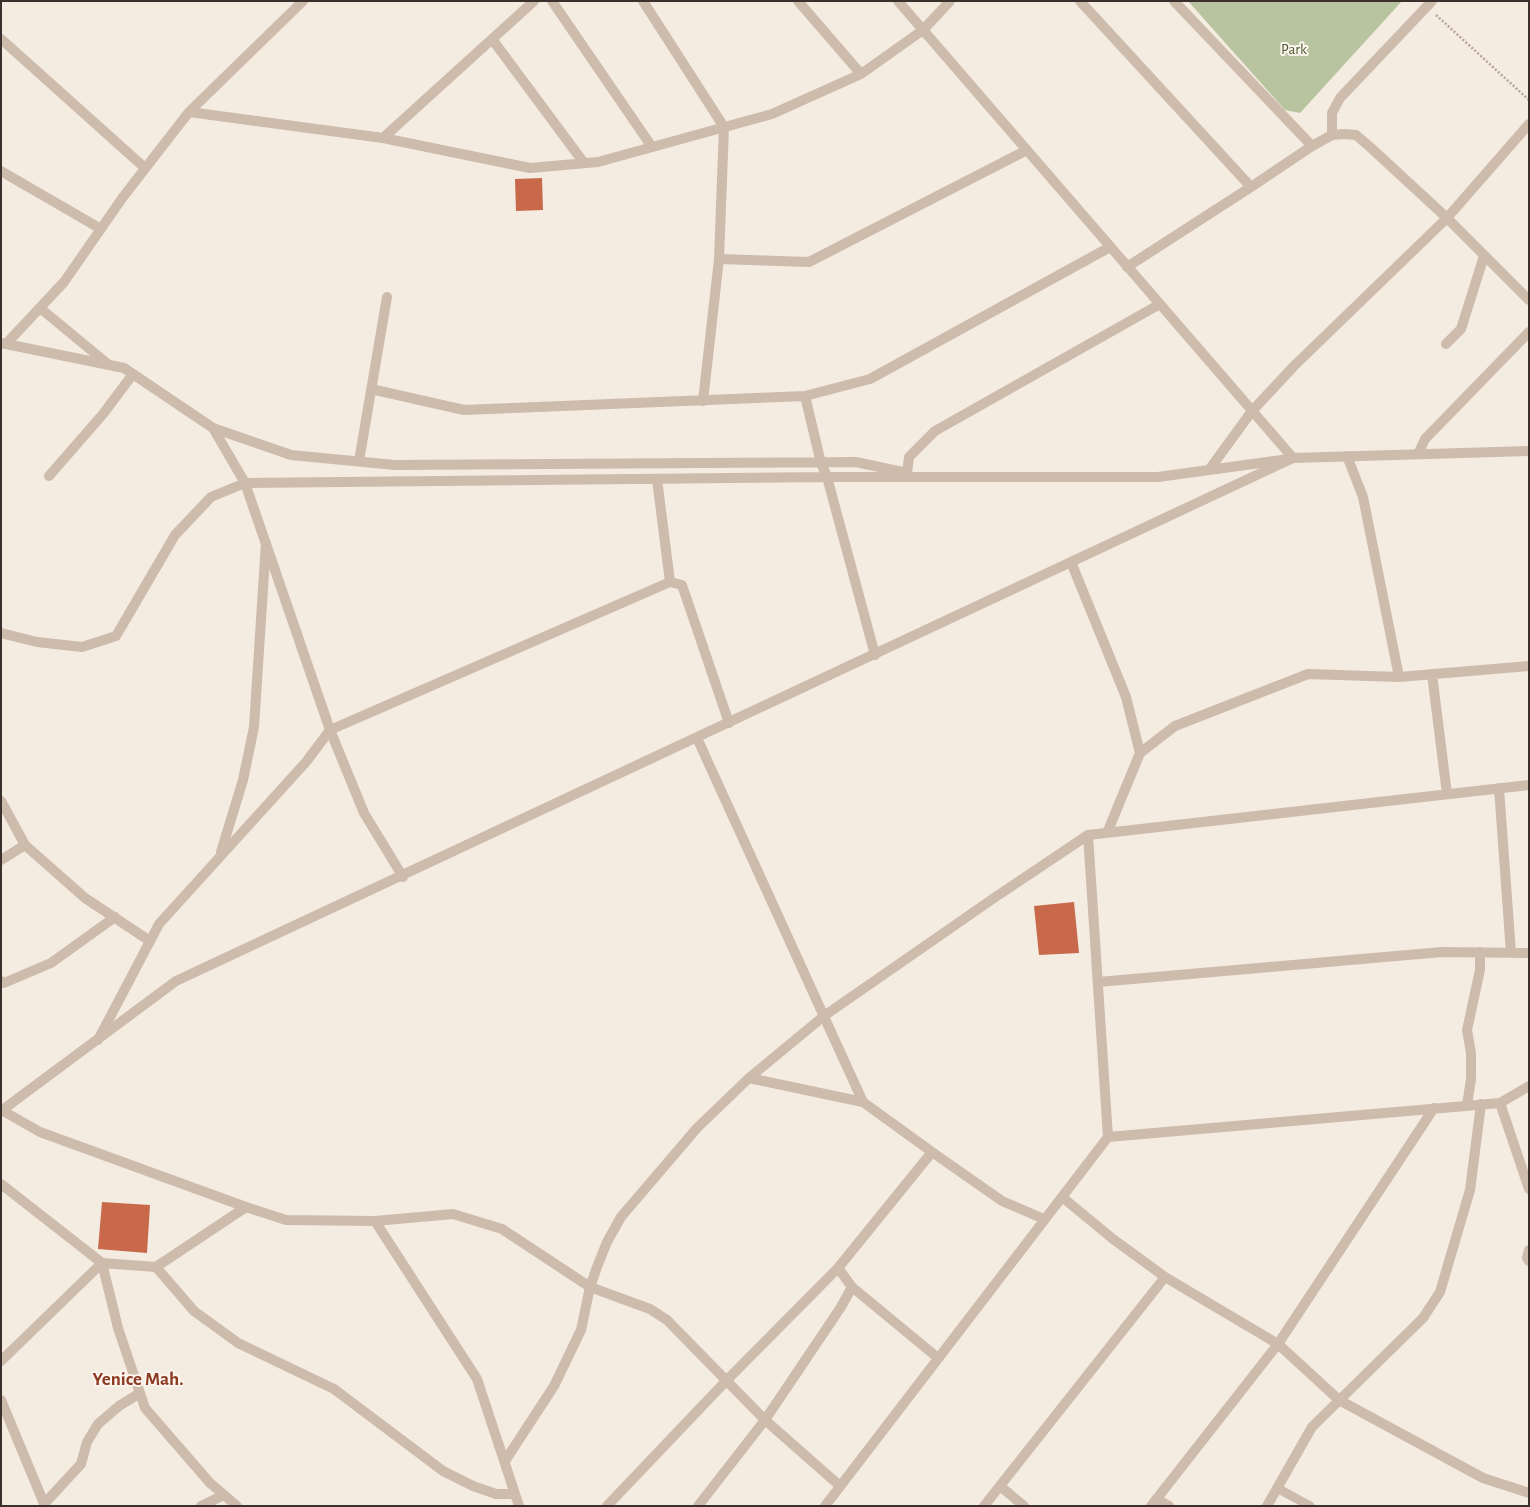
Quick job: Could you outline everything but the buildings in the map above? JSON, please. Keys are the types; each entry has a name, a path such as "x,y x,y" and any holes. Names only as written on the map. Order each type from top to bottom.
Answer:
{"street":[{"path":"4,344 64,282 123,197 189,112 303,1"},
{"path":"383,138 534,1"},
{"path":"552,1 652,147"},
{"path":"643,1 724,128 719,258 704,401"},
{"path":"798,1 861,74"},
{"path":"898,1 1293,458"},
{"path":"189,112 383,138 530,168 598,162 772,114 861,74 923,30 950,1"},
{"path":"1080,1 1251,187"},
{"path":"1174,1 1312,146"},
{"path":"1332,135 1332,113 1340,98 1429,4"},
{"path":"1,39 145,168"},
{"path":"492,39 584,164"},
{"path":"1209,470 1252,411 1294,366 1446,218 1529,124"},
{"path":"1127,267 1312,146 1332,135 1344,134 1356,135 1446,218 1529,300"},
{"path":"719,258 809,262 1027,150"},
{"path":"1,170 101,229"},
{"path":"371,389 464,410 805,396 870,379 1110,246"},
{"path":"1446,344 1461,329 1484,256"},
{"path":"359,461 386,297"},
{"path":"907,473 910,457 935,431 1160,304"},
{"path":"40,308 108,365"},
{"path":"1418,454 1425,439 1529,332"},
{"path":"4,344 124,368 213,428 291,455 395,465 856,462 930,477"},
{"path":"49,476 103,414 133,374"},
{"path":"805,396 821,463 827,477 875,655"},
{"path":"213,428 245,483 330,730 364,813 403,877"},
{"path":"1,632 37,642 82,647 116,636 175,535 211,497 245,483 827,477 1158,477 1293,458 1529,451"},
{"path":"1347,456 1364,497 1399,677"},
{"path":"840,1486 765,1420 667,1320 650,1309 590,1287 502,1229 453,1214 376,1221 286,1220 246,1207 40,1132 2,1111 176,982 403,877 1293,458"},
{"path":"656,479 670,582"},
{"path":"220,856 243,780 254,727 266,543"},
{"path":"1071,562 1126,697 1140,753"},
{"path":"98,1040 159,924 306,762 330,730 670,582 682,584 729,723"},
{"path":"1107,833 1140,753 1175,726 1308,674 1399,677 1529,666"},
{"path":"1432,674 1447,794"},
{"path":"697,738 863,1102"},
{"path":"504,1461 554,1386 581,1330 590,1287 597,1266 607,1242 621,1217 697,1128 749,1078 824,1016 1088,835 1529,785"},
{"path":"1499,788 1510,953"},
{"path":"1,801 25,845 85,898 150,941"},
{"path":"825,1506 1108,1136 1088,835"},
{"path":"1,860 25,845"},
{"path":"1,981 4,983 51,964 115,917"},
{"path":"1098,982 1442,952 1529,953"},
{"path":"1467,1106 1471,1079 1471,1053 1467,1030 1480,970 1480,952"},
{"path":"749,1078 863,1102 1002,1201 1044,1219"},
{"path":"1108,1136 1467,1106 1500,1102 1529,1086"},
{"path":"1500,1102 1529,1189"},
{"path":"1267,1506 1312,1427 1423,1318 1440,1292 1470,1190 1481,1104"},
{"path":"1169,1506 1154,1503 1278,1344 1434,1108"},
{"path":"607,1506 726,1381 838,1268 932,1152"},
{"path":"1,1184 102,1263 156,1267 246,1207"},
{"path":"1062,1197 1113,1239 1165,1277 1278,1344 1339,1400 1483,1478 1529,1493"},
{"path":"376,1221 477,1379 519,1506"},
{"path":"1529,1250 1527,1258 1529,1261"},
{"path":"1,1361 102,1263"},
{"path":"102,1263 118,1328 145,1408 210,1483 237,1506"},
{"path":"156,1267 194,1311 238,1344 334,1389 444,1471 473,1486 496,1494 515,1494"},
{"path":"838,1268 852,1287 938,1358"},
{"path":"984,1506 1165,1277"},
{"path":"698,1506 765,1420 841,1307 852,1287"},
{"path":"1,1400 45,1504 81,1464 86,1442 98,1424 119,1406 140,1393"},
{"path":"1000,1486 1024,1506"},
{"path":"201,1506 224,1495"}],"lane":[{"path":"1277,1488 1310,1506"}],"path":[{"path":"1429,4 1529,100"}],"green space":[{"name":"Park","path":"1188,1 1402,1 1300,113 1285,110"}],"district":[{"name":"Yenice Mah.","path":"138,1379"}]}
